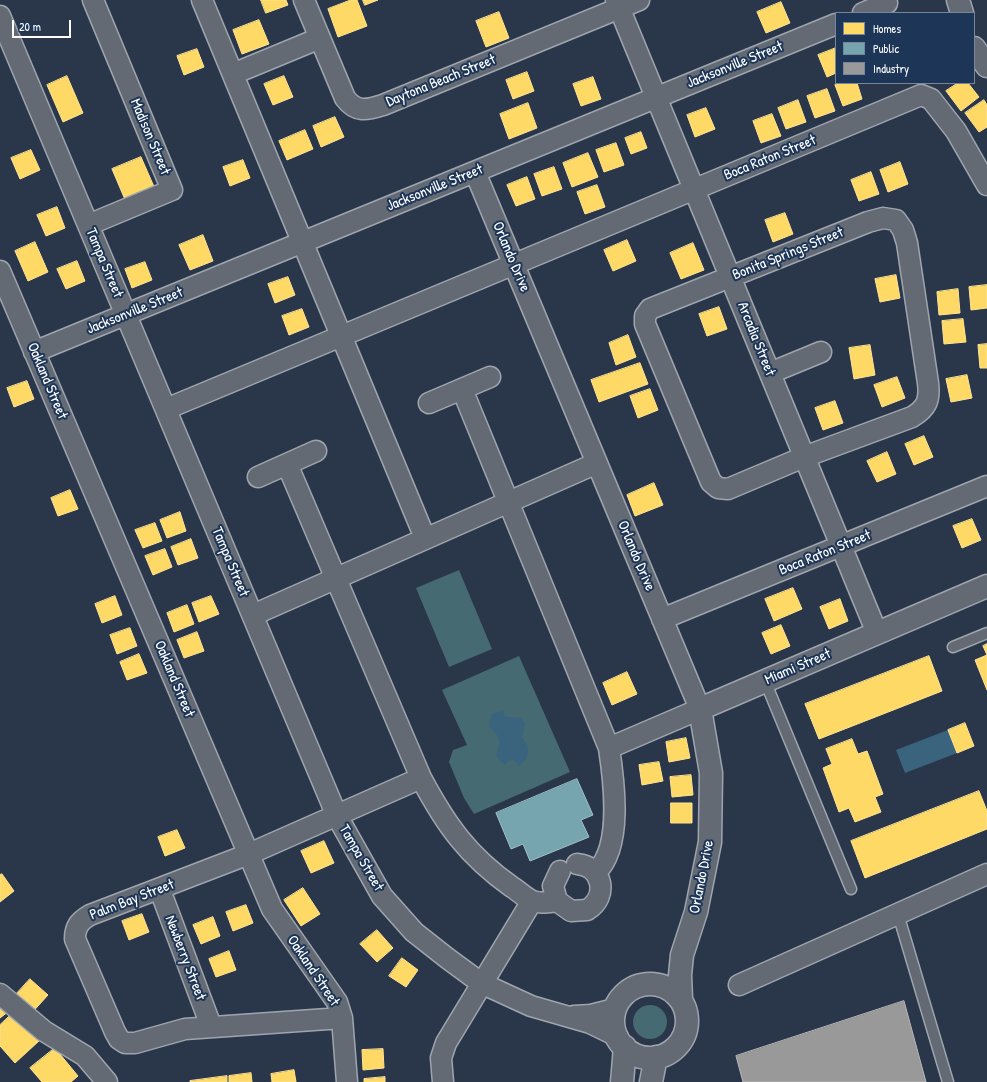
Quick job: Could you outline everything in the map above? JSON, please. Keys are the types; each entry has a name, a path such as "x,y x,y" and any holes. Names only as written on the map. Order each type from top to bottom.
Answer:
{"street":[{"name":"Madison Street","path":"88,226 172,190 93,0"},
{"path":"202,0 425,538"},
{"name":"Daytona Beach Street","path":"304,0 345,98 350,106 361,110 383,105 618,4 638,0"},
{"path":"958,0 962,12"},
{"name":"Arcadia Street","path":"618,4 877,633"},
{"path":"866,12 887,4"},
{"name":"Tampa Street","path":"0,16 337,816 382,896 414,932 481,983 531,1006 590,1023 621,1042"},
{"name":"Jacksonville Street","path":"34,352 835,24"},
{"path":"233,74 320,38"},
{"path":"975,49 987,66"},
{"name":"Boca Raton Street","path":"166,409 921,95 931,99 956,131 987,185"},
{"name":"Orlando Drive","path":"475,172 700,709 711,773 710,842 696,912 682,955 680,975 681,1000"},
{"name":"Bonita Springs Street","path":"883,218 896,220 903,230 908,243 928,383 928,403 922,411 912,417 804,457 728,489 718,488 711,482 645,324 645,316 650,309 868,222 883,218"},
{"name":"Oakland Street","path":"0,271 272,910 337,1002 342,1018 347,1082"},
{"path":"770,373 821,352"},
{"path":"429,403 490,377"},
{"path":"462,389 609,748 614,781 610,850 602,867 596,872"},
{"path":"258,477 316,452"},
{"path":"252,615 597,463"},
{"path":"287,464 421,778 440,813 457,837 504,881 532,901 545,903 557,901"},
{"name":"Boca Raton Street","path":"662,619 987,486"},
{"name":"Miami Street","path":"609,748 987,586"},
{"name":"Palm Bay Street","path":"342,1018 264,1024 211,1026 185,1029 135,1043 125,1043 118,1039 75,939 75,929 81,920 90,915 160,890 249,854 421,778"},
{"path":"587,866 596,872 600,882 601,893 592,907 576,912 565,909 557,901 553,886 568,868 587,866"},
{"path":"739,985 987,874"},
{"name":"Newberry Street","path":"160,890 211,1026"},
{"path":"443,1082 441,1058 446,1043 532,901"},
{"name":"Orlando Drive","path":"658,984 672,972 682,955"},
{"path":"647,984 658,984 675,992 681,1000 687,1010 688,1023 685,1035 678,1046 668,1053 656,1057 645,1057 634,1054 621,1042 614,1028 615,1009 620,1000 632,989 647,984"},
{"path":"0,994 44,1031 81,1053 107,1082"},
{"name":"Tampa Street","path":"567,1016 592,1015 615,1009"},
{"path":"621,1042 622,1082"},
{"path":"651,1082 656,1057"}],"lane":[{"path":"953,647 987,633"},
{"path":"765,681 850,889"},
{"path":"898,914 948,1082"}],"green space":[{"path":"459,570 492,649 449,667 416,588"},
{"path":"519,656 570,772 474,814 464,798 449,762 453,750 467,745 442,690"},
{"path":"647,1005 653,1005 662,1010 666,1016 666,1028 662,1034 653,1039 647,1039 638,1034 633,1025 633,1019 638,1010"}],"water":[{"path":"503,711 505,717 521,718 525,723 522,738 527,745 528,753 525,760 518,766 516,762 512,760 508,761 505,765 500,761 497,755 499,744 498,736 489,724 493,713"},
{"path":"948,730 957,753 905,773 896,750"}],"building: Homes":[{"path":"261,0 286,0 288,5 266,13"},
{"path":"351,0 357,0 367,26 338,37 328,9"},
{"path":"363,0 378,0 365,5"},
{"path":"781,2 790,23 766,33 757,12"},
{"path":"499,12 509,38 486,47 476,21"},
{"path":"259,20 269,44 242,54 233,30"},
{"path":"835,48 835,73 827,77 818,55"},
{"path":"197,49 204,67 184,75 177,56"},
{"path":"527,72 534,91 513,99 506,80"},
{"path":"67,76 83,113 63,122 47,85"},
{"path":"284,76 293,97 273,105 264,84"},
{"path":"593,77 601,99 581,106 573,84"},
{"path":"857,84 862,99 843,106 835,85"},
{"path":"956,84 969,84 979,97 961,111 946,91"},
{"path":"827,89 835,111 815,118 807,96"},
{"path":"798,100 806,122 786,129 778,108"},
{"path":"984,100 987,105 987,127 979,132 965,113"},
{"path":"528,103 537,128 509,139 500,114"},
{"path":"706,108 715,129 695,137 687,115"},
{"path":"772,114 781,136 761,143 753,121"},
{"path":"335,117 344,137 321,147 313,126"},
{"path":"305,130 313,149 287,160 279,141"},
{"path":"641,132 647,148 631,154 625,138"},
{"path":"616,143 624,165 604,172 596,150"},
{"path":"31,150 40,170 20,179 11,158"},
{"path":"588,153 598,177 572,187 563,163"},
{"path":"141,157 155,189 126,202 112,169"},
{"path":"243,160 250,178 230,186 223,167"},
{"path":"900,162 908,184 888,192 880,170"},
{"path":"554,167 562,189 542,196 534,174"},
{"path":"871,172 879,194 859,201 851,180"},
{"path":"527,177 535,199 516,206 507,185"},
{"path":"597,185 605,207 585,214 577,192"},
{"path":"57,207 65,228 46,236 37,215"},
{"path":"785,213 793,234 773,242 765,220"},
{"path":"203,235 213,261 190,270 179,245"},
{"path":"627,240 636,261 613,271 604,250"},
{"path":"35,242 48,272 28,281 15,251"},
{"path":"693,243 704,270 681,279 670,253"},
{"path":"77,261 85,281 66,289 57,269"},
{"path":"145,262 152,280 132,288 125,269"},
{"path":"896,275 900,298 880,302 875,279"},
{"path":"288,277 295,295 275,303 268,284"},
{"path":"987,285 987,308 971,310 969,287"},
{"path":"958,289 960,313 939,315 937,292"},
{"path":"719,307 727,329 707,336 699,314"},
{"path":"302,309 309,327 289,335 282,316"},
{"path":"963,319 966,342 944,344 942,321"},
{"path":"628,335 636,357 616,365 609,343"},
{"path":"987,344 987,368 980,368 978,345"},
{"path":"870,345 875,375 854,379 849,348"},
{"path":"640,363 648,384 599,402 591,380"},
{"path":"967,375 972,398 951,402 946,379"},
{"path":"897,377 905,398 882,407 874,385"},
{"path":"27,381 34,399 14,407 7,388"},
{"path":"650,389 658,410 638,418 630,396"},
{"path":"835,401 843,423 823,430 815,408"},
{"path":"924,436 933,457 914,465 905,444"},
{"path":"887,452 896,474 877,482 867,461"},
{"path":"654,483 663,505 635,516 627,495"},
{"path":"70,490 78,509 58,516 51,498"},
{"path":"180,512 186,531 167,538 160,520"},
{"path":"972,519 981,540 962,548 953,526"},
{"path":"155,523 162,541 143,548 135,530"},
{"path":"191,539 198,558 178,565 171,547"},
{"path":"165,549 172,567 153,575 145,556"},
{"path":"793,588 802,609 774,621 765,599"},
{"path":"115,596 122,615 102,623 95,604"},
{"path":"211,596 219,614 199,622 192,603"},
{"path":"840,599 848,621 829,629 820,607"},
{"path":"187,605 194,624 174,632 167,613"},
{"path":"781,625 790,646 771,654 762,633"},
{"path":"130,628 137,646 117,654 110,635"},
{"path":"197,632 204,651 184,658 177,640"},
{"path":"987,644 987,655 983,646"},
{"path":"139,654 147,673 127,680 120,662"},
{"path":"987,655 987,690 975,660"},
{"path":"929,656 942,691 819,739 805,704"},
{"path":"627,672 637,694 612,705 603,683"},
{"path":"965,723 974,746 957,753 948,730"},
{"path":"686,738 690,758 669,762 666,742"},
{"path":"852,739 858,754 867,751 883,794 875,797 881,812 855,822 849,808 839,812 823,768 832,764 826,749"},
{"path":"659,762 663,781 642,785 639,765"},
{"path":"691,775 693,795 672,797 670,777"},
{"path":"979,791 987,811 987,829 865,878 851,841"},
{"path":"671,803 692,803 692,823 671,823"},
{"path":"177,830 185,848 165,856 158,837"},
{"path":"324,841 334,863 311,873 301,851"},
{"path":"2,874 14,891 0,902 0,875"},
{"path":"303,888 320,914 301,926 284,900"},
{"path":"246,905 253,923 233,931 226,912"},
{"path":"142,914 149,932 129,940 122,921"},
{"path":"213,917 220,936 201,944 193,925"},
{"path":"377,930 393,948 377,962 360,944"},
{"path":"229,951 236,970 216,977 209,959"},
{"path":"402,958 418,970 406,987 389,976"},
{"path":"30,979 48,995 29,1016 11,1000"},
{"path":"0,1000 9,1011 0,1018"},
{"path":"13,1013 39,1041 15,1063 0,1046 0,1025"},
{"path":"55,1048 78,1076 71,1082 42,1082 30,1068"},
{"path":"383,1049 384,1068 363,1070 362,1050"},
{"path":"294,1070 296,1082 272,1082 271,1074"},
{"path":"251,1073 252,1082 229,1082 229,1076"},
{"path":"227,1076 227,1082 190,1082 190,1081"},
{"path":"385,1077 385,1082 364,1082 364,1079"}],"building: Public":[{"path":"577,779 593,815 581,820 589,837 530,861 523,844 511,849 496,813"}],"building: Industry":[{"path":"904,1001 926,1082 743,1082 736,1056"}]}
